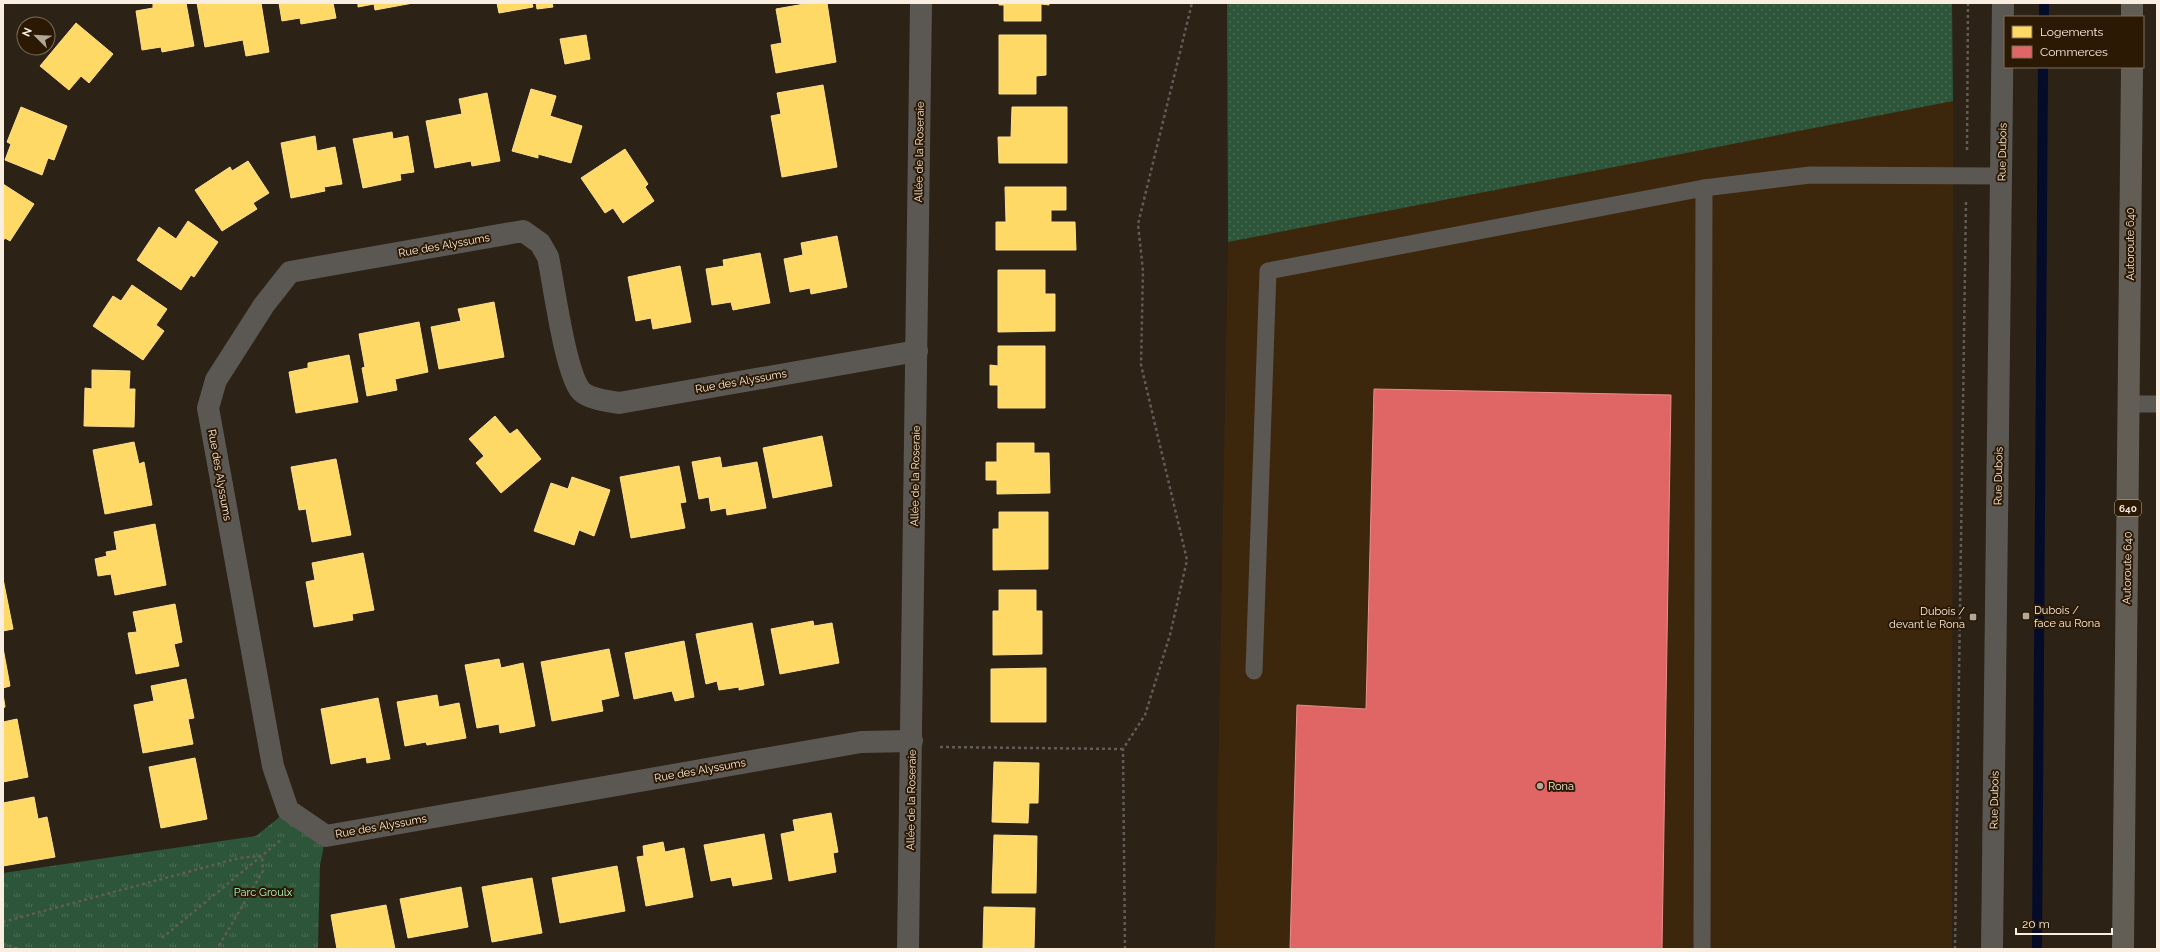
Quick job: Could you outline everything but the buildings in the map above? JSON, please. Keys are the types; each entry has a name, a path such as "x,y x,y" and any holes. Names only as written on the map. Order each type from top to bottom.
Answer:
{"highway":[{"path":"2132,3 2132,16"},
{"name":"Autoroute 640","path":"2123,949 2132,68"}],"street":[{"name":"Allée de la Roseraie","path":"908,949 921,3"},
{"name":"Rue Dubois","path":"1992,949 2003,3"},
{"name":"Rue des Alyssums","path":"912,741 861,742 326,836 288,810 273,766 208,408 216,380 267,300 290,272 523,231 540,243 548,257 571,373 582,392 598,398 619,403 917,351"}],"lane":[{"path":"1254,671 1268,271 1704,188 1810,175 2001,176"},
{"path":"1702,949 1704,188"},
{"path":"2129,404 2157,404"}],"path":[{"path":"1124,949 1123,749 1145,715 1170,635 1187,560 1141,365 1143,271 1138,224 1192,3"},
{"path":"1955,949 1968,3"},
{"path":"912,741 944,748 1123,749"},
{"path":"162,938 304,821"},
{"path":"3,922 239,858 262,856"},
{"path":"217,949 263,871 262,856"},
{"path":"3,944 20,949"}],"shaded area":[{"path":"1953,101 1952,949 1215,949 1228,242 1835,106"}],"green space":[{"path":"1227,3 1952,3 1953,101 1228,242"},
{"name":"Parc Groulx","path":"288,810 326,836 320,865 318,949 3,949 3,873 256,836"}],"waterway":[{"path":"2044,3 2044,16"},
{"path":"2037,949 2043,68"}],"place":[{"name":"Dubois / face au Rona","path":"2026,616"},
{"name":"Dubois / devant le Rona","path":"1973,617"},
{"name":"Rona","path":"1540,786"}]}
